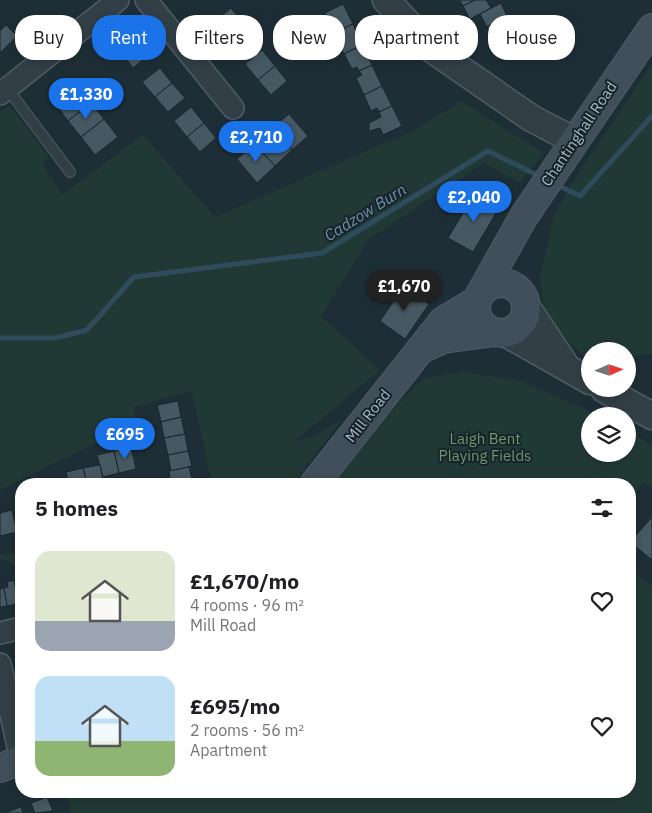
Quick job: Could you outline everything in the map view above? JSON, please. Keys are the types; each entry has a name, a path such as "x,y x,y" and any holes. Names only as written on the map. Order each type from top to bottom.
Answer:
{"main road":[{"name":"Chantinghall Road","path":"480,295 524,216 547,180 652,28"},
{"name":"Chantinghall Road","path":"521,297 514,249 524,216"},
{"path":"506,282 521,297 525,315 520,323 500,332 481,324 475,309 480,295 494,283 506,282"},
{"name":"Mill Road","path":"319,478 443,321 480,295"},
{"name":"Mill Road","path":"421,349 443,339 500,332"},
{"path":"0,768 15,762"}],"street":[{"path":"4,91 118,0"},
{"path":"146,0 233,108"},
{"path":"386,0 433,50 531,118 574,140"},
{"path":"521,297 567,367"},
{"path":"500,332 581,376"},
{"path":"620,398 652,416"},
{"path":"0,633 15,629"},
{"path":"0,664 15,733"}],"lane":[{"path":"4,91 70,172"}],"green space":[{"path":"652,64 652,353 636,356 636,342 581,342 581,353 545,316 540,276 554,215 578,174"},
{"path":"461,101 544,153 520,183 484,163 368,240 321,316 380,370 296,440 311,438 343,419 297,478 211,478 192,391 133,407 137,423 25,478 15,478 15,483 0,490 0,112 9,105 49,157 42,163 62,195 143,135 215,217 415,130"},
{"name":"Laigh Bent Playing Fields","path":"463,372 521,381 581,408 581,462 636,462 636,436 652,445 652,487 643,483 636,492 636,478 331,478 355,449 424,378"},
{"path":"15,553 15,566 0,558 0,555"},
{"path":"636,573 652,587 652,813 69,813 71,810 67,798 636,798"}],"building":[{"path":"460,0 475,0 463,6"},
{"path":"475,0 486,0 491,8 478,15 468,15 463,6"},
{"path":"501,3 507,15 488,15 487,27 480,14"},
{"path":"343,4 353,24 345,28 345,15 326,15 325,13"},
{"path":"231,8 237,15 222,15"},
{"path":"353,24 355,29 355,48 345,54 345,28"},
{"path":"6,25 15,34 15,38 0,53 0,31"},
{"path":"355,48 355,60 370,60 372,65 359,71 357,67 352,69 345,54"},
{"path":"263,51 275,66 258,80 245,64 250,60 263,60"},
{"path":"127,60 143,60 133,68"},
{"path":"372,65 382,86 364,95 356,78 362,75 359,71"},
{"path":"275,66 287,81 271,95 258,80"},
{"path":"160,68 172,83 155,97 142,82"},
{"path":"72,77 91,103 68,121 49,95"},
{"path":"172,83 185,98 168,112 155,97"},
{"path":"382,86 392,106 379,112 377,108 371,111 364,95"},
{"path":"91,103 104,119 81,137 68,121"},
{"path":"392,106 402,126 383,135 380,128 369,131 369,123 381,117 379,112"},
{"path":"191,107 204,123 187,137 174,121"},
{"path":"289,114 308,136 292,150 272,128"},
{"path":"104,119 118,137 95,155 81,137"},
{"path":"204,123 216,138 200,152 187,137"},
{"path":"272,128 292,150 275,166 254,144"},
{"path":"254,144 275,166 257,183 237,159"},
{"path":"475,193 499,208 473,252 448,238"},
{"path":"404,286 429,304 405,339 380,321"},
{"path":"178,401 181,417 161,422 157,405"},
{"path":"181,417 185,434 164,438 161,422"},
{"path":"185,434 188,451 168,455 164,438"},
{"path":"131,447 136,469 119,473 114,451"},
{"path":"114,451 119,473 103,477 97,455"},
{"path":"188,451 192,466 171,471 168,455"},
{"path":"100,465 103,478 86,478 83,468"},
{"path":"189,467 192,478 170,478 169,471"},
{"path":"83,468 86,478 68,478 66,472"},
{"path":"12,510 15,532 0,536 0,513"},
{"path":"652,517 652,560 636,547 636,535"},
{"path":"14,580 15,604 7,606 4,588 8,587 7,582"},
{"path":"4,588 7,606 0,607 0,589"},
{"path":"47,798 53,811 35,813 31,803"},
{"path":"21,807 23,813 4,813"}],"waterway":[{"name":"Cadzow Burn","path":"555,184 580,196 652,116"},
{"name":"Cadzow Burn","path":"0,338 55,338 87,330 134,277 322,253 488,151 541,177"}]}
